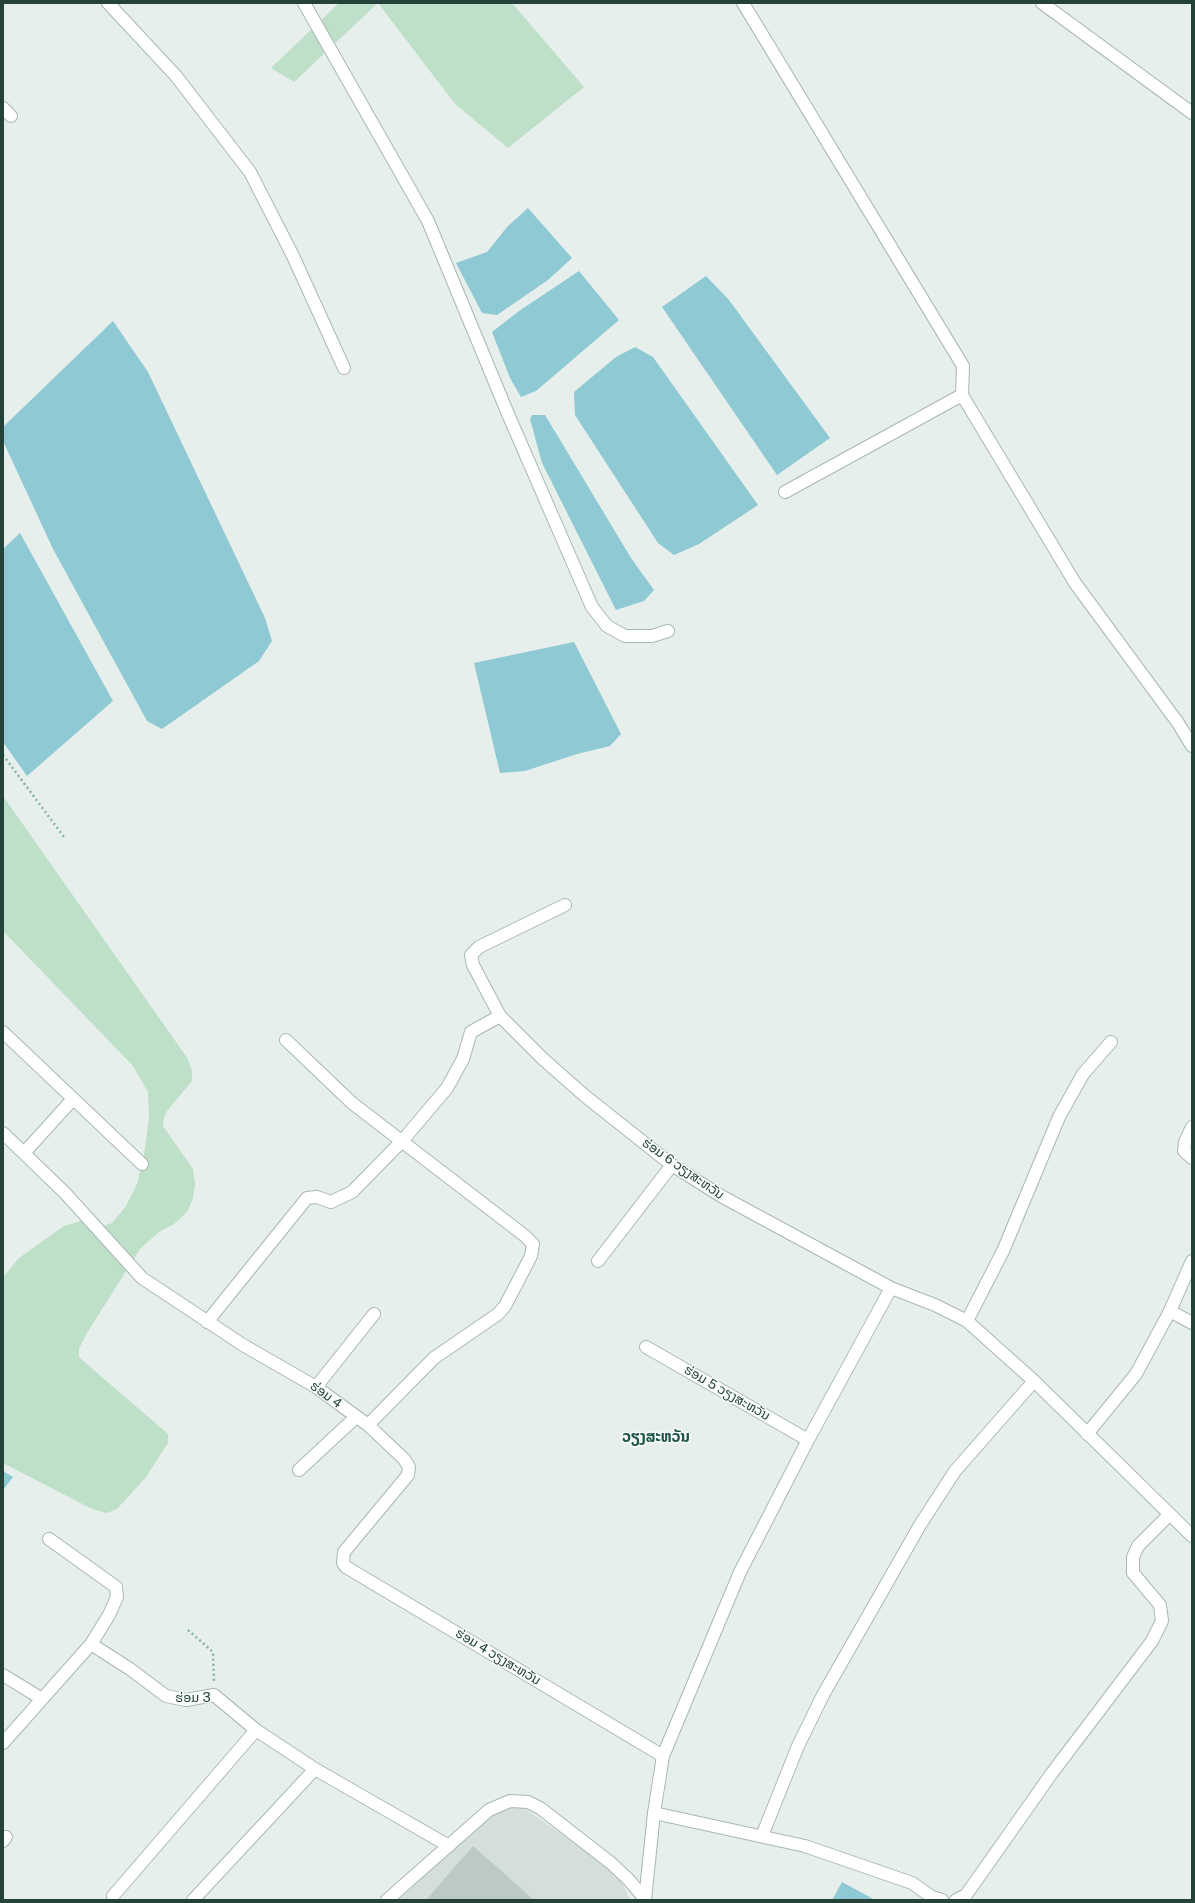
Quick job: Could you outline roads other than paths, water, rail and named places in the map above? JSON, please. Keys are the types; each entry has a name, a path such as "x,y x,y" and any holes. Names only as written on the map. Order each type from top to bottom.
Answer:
{"street":[{"path":"108,3 176,76 250,172 293,256 344,368"},
{"path":"304,3 428,221 508,414 592,607 607,626 625,636 652,636 668,630"},
{"path":"743,3 963,366 962,395 1075,584 1178,723 1192,746"},
{"path":"1042,3 1192,113"},
{"path":"785,492 962,395"},
{"name":"ຮ່ອມ 6 ວຽງສະຫວັນ","path":"565,905 479,947 471,954 473,965 500,1016 542,1059 580,1092 672,1165 721,1196 891,1288 935,1304 967,1321 1034,1382 1192,1536"},
{"path":"207,1322 308,1198 316,1196 331,1202 352,1192 403,1140 447,1088 463,1059 472,1032 500,1016"},
{"path":"3,1032 142,1164"},
{"path":"286,1040 352,1102 403,1140 525,1236 533,1244 531,1256 505,1306 498,1314 434,1358 368,1425"},
{"path":"967,1321 1003,1251 1059,1117 1083,1074 1111,1042"},
{"path":"24,1153 73,1098"},
{"path":"1192,1126 1185,1142 1184,1151 1192,1158"},
{"name":"ຮ່ອມ 4","path":"3,1133 65,1193 142,1278 243,1345 316,1387 368,1425 404,1458 409,1467 408,1475 344,1552"},
{"path":"598,1261 672,1165"},
{"path":"1087,1434 1136,1374 1170,1311 1192,1261"},
{"path":"645,1899 654,1813 663,1756 740,1572 808,1440 891,1288"},
{"path":"1170,1311 1192,1323"},
{"path":"316,1387 374,1314"},
{"name":"ຮ່ອມ 5 ວຽງສະຫວັນ","path":"646,1347 808,1440"},
{"path":"762,1836 798,1746 823,1695 920,1525 955,1471 1034,1382"},
{"path":"299,1470 356,1417"},
{"path":"956,1900 966,1894 1052,1773 1152,1641 1162,1621 1160,1605 1134,1573 1133,1557 1138,1546 1169,1515"},
{"path":"3,1743 91,1644 114,1606 116,1587 49,1539"},
{"name":"ຮ່ອມ 4 ວຽງສະຫວັນ","path":"344,1552 343,1562 346,1567 663,1756"},
{"name":"ຮ່ອມ 3","path":"91,1644 130,1669 166,1696 186,1700 214,1695 256,1730 315,1769 449,1846"},
{"path":"3,1675 42,1699"},
{"path":"113,1896 256,1730"},
{"path":"193,1900 315,1769"},
{"path":"387,1900 489,1810 510,1801 528,1802 540,1808 611,1863 629,1880 645,1899"},
{"path":"654,1813 805,1846 912,1883 932,1897 942,1900"}],"water":[{"path":"528,208 572,258 548,280 497,315 482,313 456,263 487,252 507,227"},
{"path":"579,271 619,320 536,391 521,397 510,378 492,332 519,311"},
{"path":"706,276 729,300 830,438 777,475 662,307"},
{"path":"113,321 148,372 265,618 272,641 259,661 162,729 147,721 53,549 3,441 3,427"},
{"path":"635,347 653,357 758,505 699,544 674,555 658,543 575,415 574,392 616,357"},
{"path":"532,415 545,415 631,558 654,590 644,601 616,610 542,463 530,419"},
{"path":"20,533 113,701 27,776 3,742 3,549"},
{"path":"574,642 621,734 610,746 577,754 525,771 500,773 474,663"},
{"path":"3,1471 13,1477 3,1490"},
{"path":"842,1882 875,1900 832,1900"}],"district":[{"name":"ວຽງສະຫວັນ","path":"656,1437"}]}
